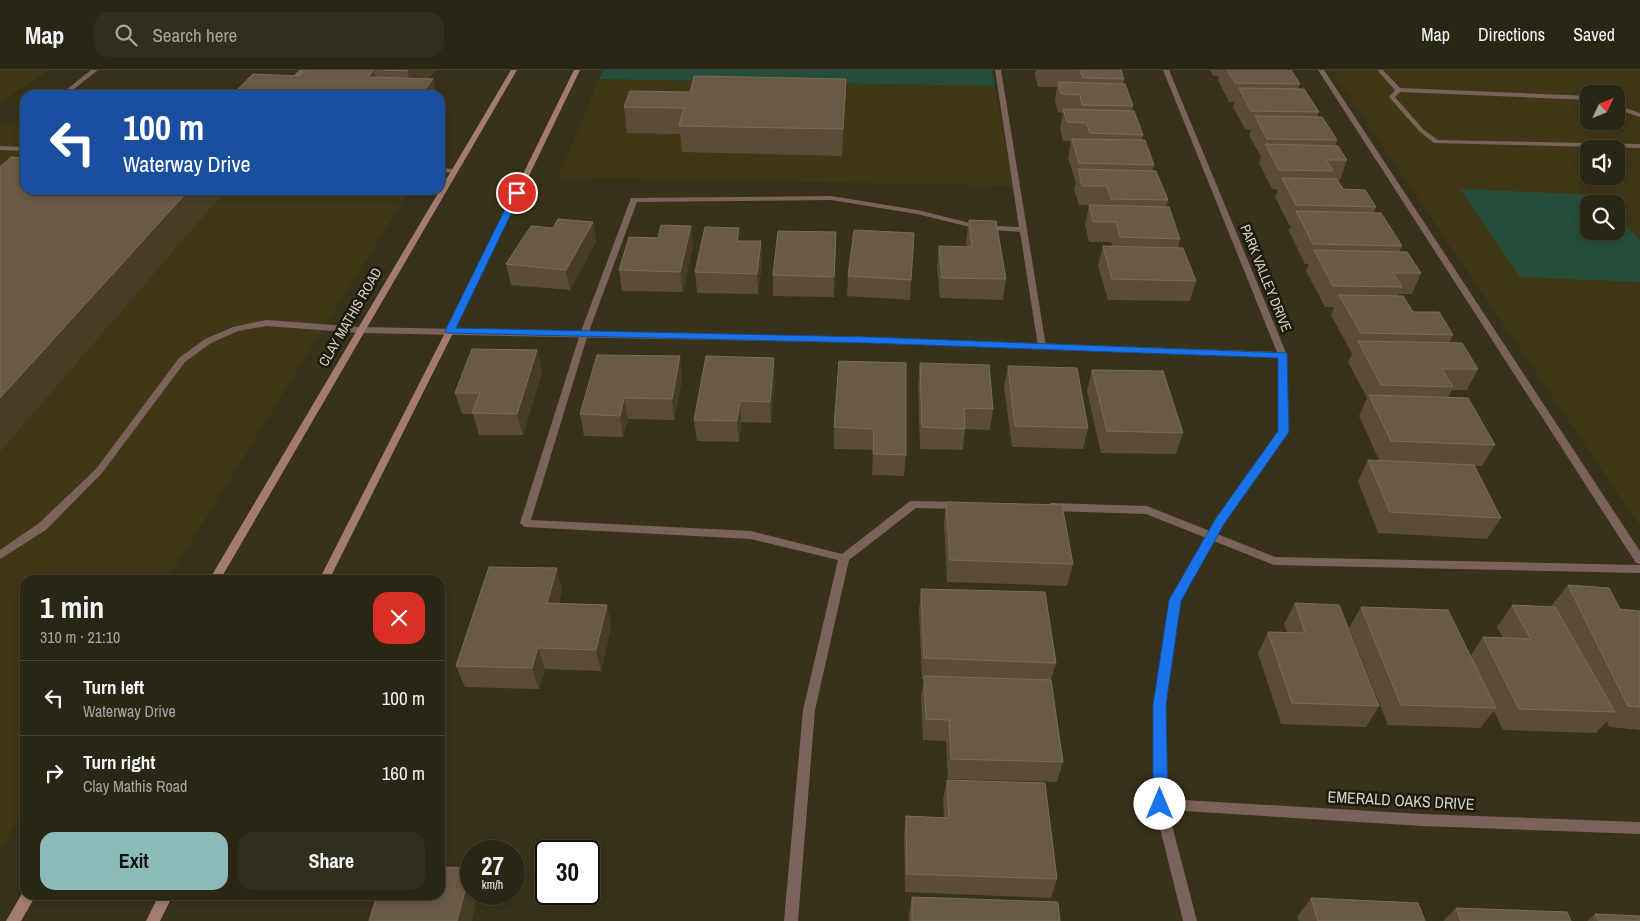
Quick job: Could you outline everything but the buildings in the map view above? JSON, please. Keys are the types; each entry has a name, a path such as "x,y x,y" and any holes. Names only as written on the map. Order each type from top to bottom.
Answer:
{"main road":[{"name":"CLAY MATHIS ROAD","path":"445,187 514,70"},
{"path":"327,575 450,331 577,70"},
{"name":"CLAY MATHIS ROAD","path":"217,575 440,195"},
{"path":"13,921 26,900"},
{"path":"153,921 164,900"}],"street":[{"path":"69,90 95,70"},
{"path":"281,87 293,80 302,70"},
{"path":"998,70 1042,346"},
{"name":"PARK VALLEY DRIVE","path":"1166,70 1283,355 1284,432 1220,521 1175,600 1160,705 1160,804 1190,921"},
{"path":"1321,70 1640,560"},
{"path":"1380,70 1398,90 1580,98"},
{"path":"1398,90 1392,97 1420,130 1436,142 1640,146"},
{"path":"1625,110 1640,115"},
{"path":"0,148 20,149"},
{"path":"445,170 455,170"},
{"path":"844,558 751,534 525,523 584,334 634,200 831,198 917,212 978,227 1024,230"},
{"path":"0,555 42,527 99,471 182,360 208,341 236,329 266,323 362,330 869,340 1283,355"},
{"path":"791,921 809,710 844,558 914,504 972,505"},
{"path":"1040,507 1147,510 1274,562 1640,569"},
{"name":"EMERALD OAKS DRIVE","path":"1160,804 1422,820 1640,828"}],"shaded area":[{"path":"0,70 49,70 0,103"},
{"path":"1331,70 1640,70 1640,526"},
{"path":"599,79 995,86 1013,186 558,177"},
{"path":"0,125 20,125 20,195 407,195 170,575 20,575 20,817 0,850"}],"green space":[{"path":"603,70 992,70 995,86 599,79"},
{"path":"1460,189 1600,195 1580,195 1580,240 1625,240 1625,224 1640,241 1640,282 1520,277"}],"route":[{"path":"517,193 450,331 869,340 1283,355 1284,432 1220,521 1175,600 1160,705 1160,804"}]}
